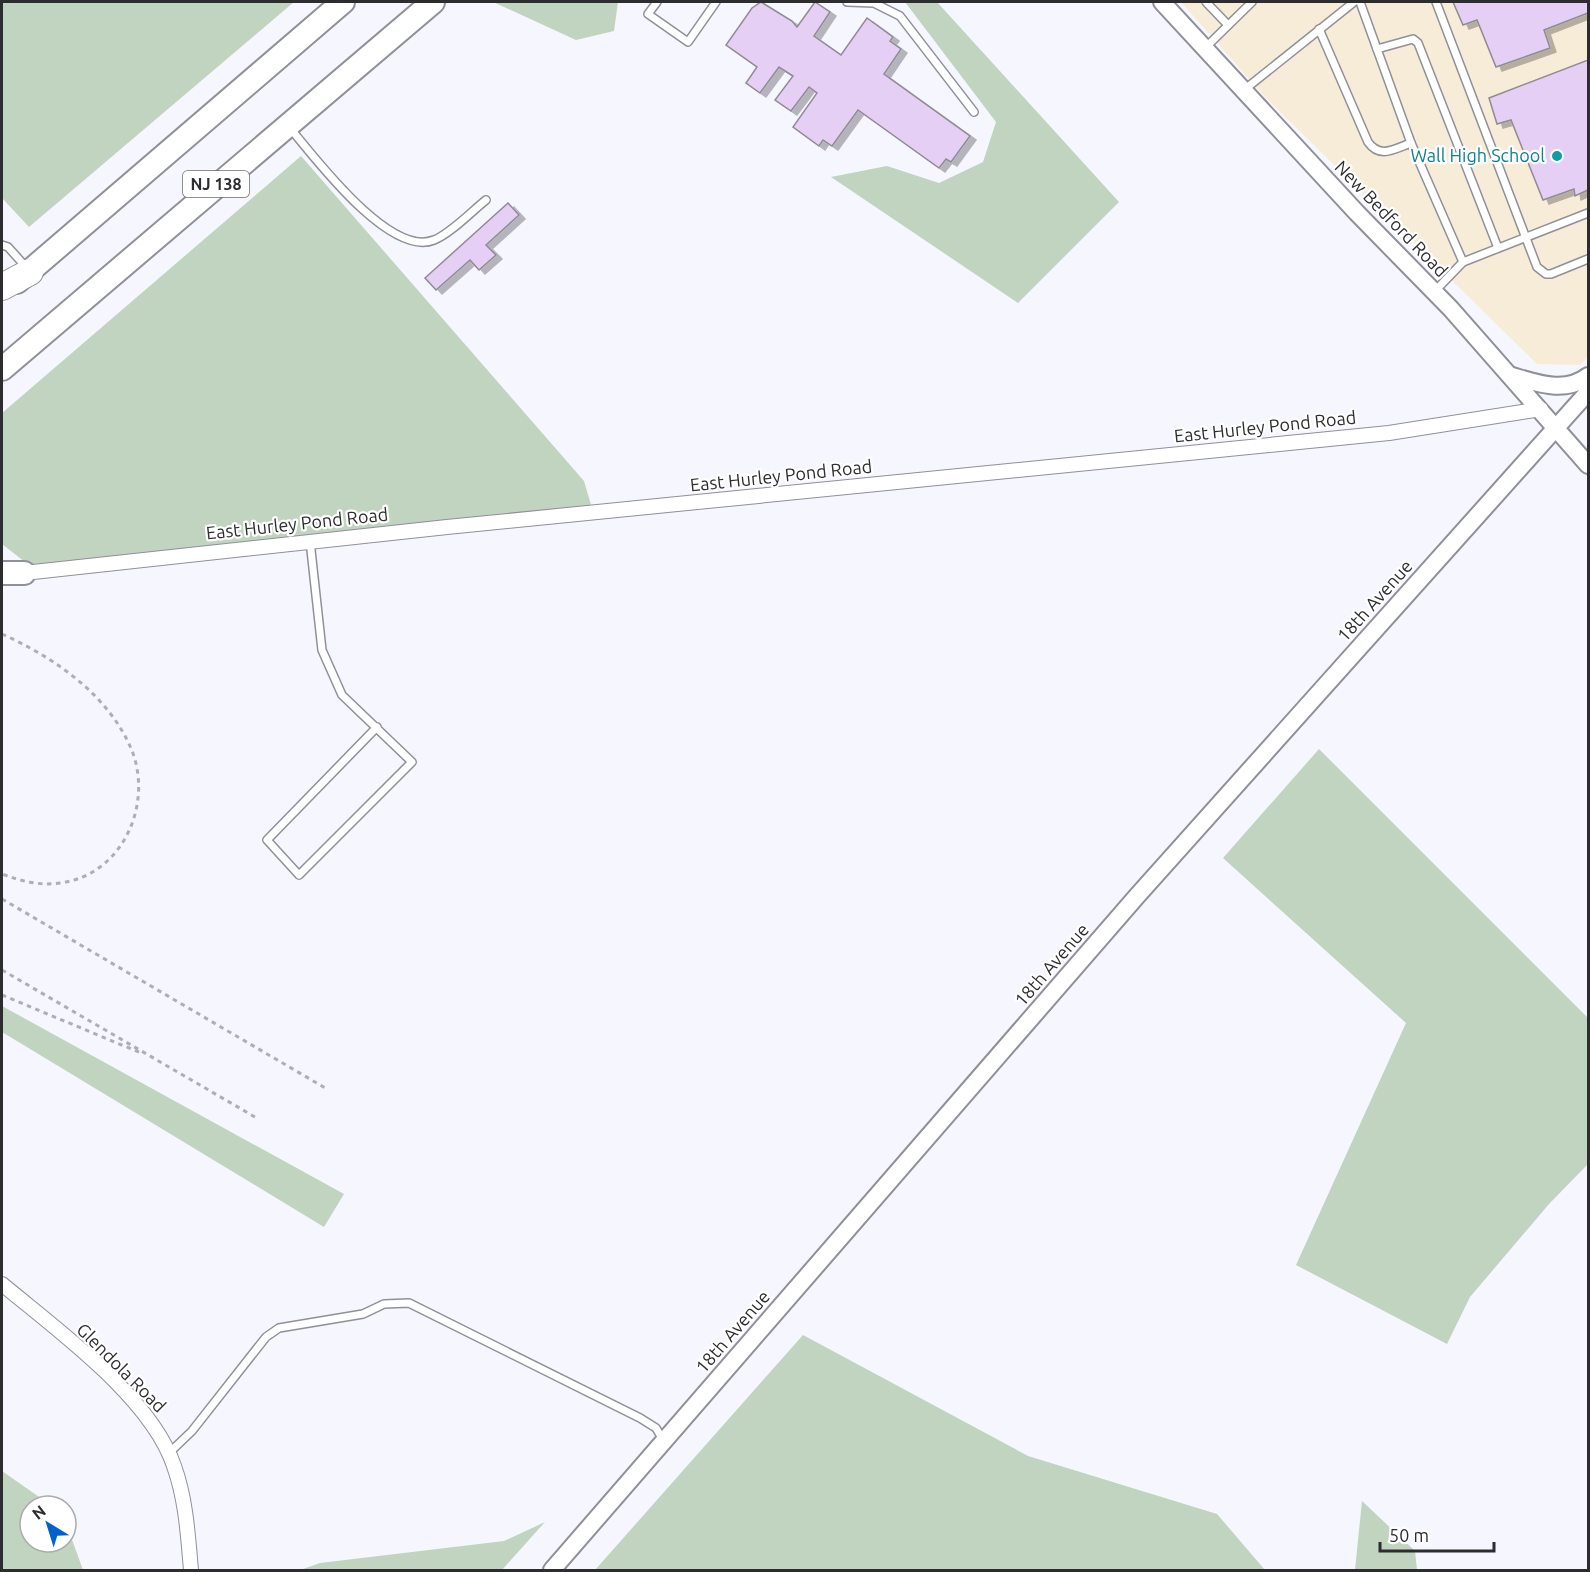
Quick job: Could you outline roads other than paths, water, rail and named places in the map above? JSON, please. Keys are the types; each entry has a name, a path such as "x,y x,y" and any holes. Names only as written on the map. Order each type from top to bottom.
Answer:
{"highway":[{"name":"NJ 138","path":"2,296 343,2"},
{"name":"NJ 138","path":"2,369 287,123 433,2"},
{"path":"2,287 30,272"}],"street":[{"name":"New Bedford Road","path":"1162,2 1512,376 1588,465"},
{"path":"1512,376 1552,386 1566,386 1588,376"},
{"name":"18th Avenue","path":"552,1570 1137,896 1588,392"},
{"name":"East Hurley Pond Road","path":"13,573 1389,433 1541,409"},
{"name":"Glendola Road","path":"2,1284 58,1330 132,1400 155,1426 169,1452 181,1488 191,1570"}],"lane":[{"path":"657,2 648,14 688,42 716,2"},
{"path":"847,2 874,3 900,16 974,112"},
{"path":"1206,2 1228,25"},
{"path":"1205,48 1252,2"},
{"path":"1244,90 1354,2"},
{"path":"1359,2 1411,142 1463,262"},
{"path":"1435,2 1538,267 1546,274 1588,260"},
{"path":"1319,29 1373,149 1386,152 1411,142"},
{"path":"1377,49 1405,39 1413,39 1418,43 1498,248"},
{"path":"287,123 345,195 378,223 418,243 435,240 486,200"},
{"path":"1434,292 1463,262 1588,213"},
{"path":"2,239 5,246 30,272"},
{"path":"310,541 322,650 342,695 377,728 412,762 299,875 267,840 377,728"},
{"path":"169,1452 192,1431 266,1337 279,1328 363,1314 384,1304 409,1304 631,1414 656,1428 664,1442"}],"place":[{"name":"Wall High School","path":"1557,156"}]}
